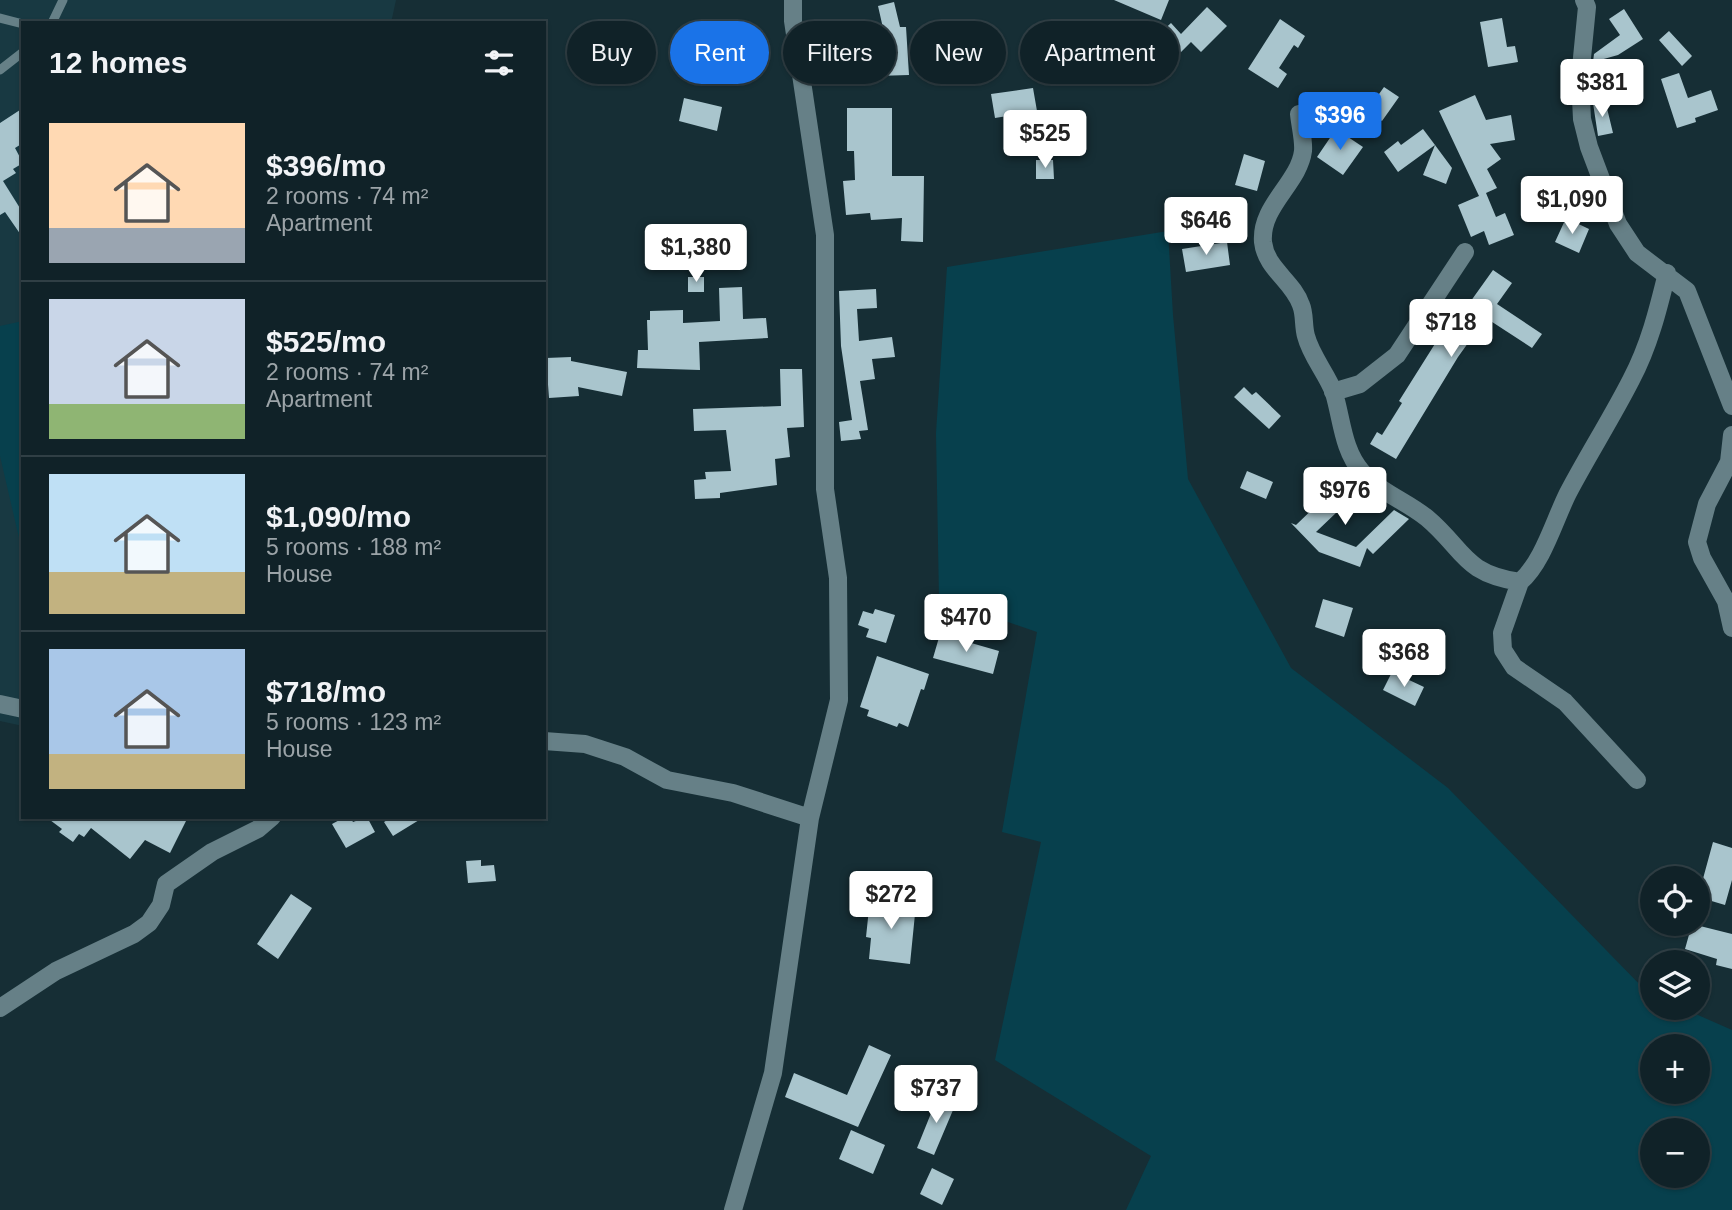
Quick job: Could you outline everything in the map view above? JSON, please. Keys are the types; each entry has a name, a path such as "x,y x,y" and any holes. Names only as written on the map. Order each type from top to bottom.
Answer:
{"street":[{"path":"733,1210 773,1073 810,818 839,701 838,578 825,489 825,235 793,21 793,0"},
{"path":"1584,0 1587,6 1580,78 1582,118 1589,146 1618,224 1637,253 1667,273 1687,291 1732,406"},
{"path":"1299,114 1303,152 1266,218 1263,242 1273,268 1301,304 1306,339 1333,392 1351,456 1378,489 1427,518 1464,559 1479,570 1501,579 1520,582"},
{"path":"1333,392 1360,384 1397,355 1465,252"},
{"path":"1637,780 1565,702 1514,667 1503,650 1503,633 1520,582 1539,560 1551,528 1591,449 1632,379 1653,329 1667,273"},
{"path":"1732,435 1729,462 1707,504 1697,542 1702,558 1726,601 1732,628"},
{"path":"0,704 21,709"},
{"path":"546,741 585,744 625,757 667,780 733,793 810,818"},
{"path":"0,1008 57,971 134,934 149,923 161,905 166,884 212,852 258,829 270,819"}],"lane":[{"path":"53,21 64,0"},
{"path":"0,18 21,23"},
{"path":"0,70 21,54"}],"shaded area":[{"path":"0,0 396,0 391,21 21,21 21,726 0,721"},
{"path":"1168,231 1188,479 1291,668 1448,788 1640,985 1640,1020 1709,1020 1732,1030 1732,1210 1126,1210 1151,1156 995,1060 1041,842 1002,832 1037,632 939,598 936,433 947,267"},
{"path":"21,321 21,546 0,456 0,326"}],"building":[{"path":"1114,0 1169,0 1161,20"},
{"path":"894,2 900,27 906,27 909,75 896,75 896,21 881,21 878,6"},
{"path":"1207,7 1227,26 1201,52 1191,42 1179,54 1179,32 1181,34"},
{"path":"1624,9 1643,39 1618,55 1593,62 1594,54 1620,35 1609,19"},
{"path":"1502,18 1507,47 1515,46 1518,62 1488,67 1480,22"},
{"path":"1280,19 1305,36 1298,48 1294,45 1279,68 1287,74 1278,88 1248,69"},
{"path":"1669,31 1692,56 1682,66 1659,40"},
{"path":"1679,73 1688,98 1711,90 1718,110 1695,118 1696,122 1677,128 1661,79"},
{"path":"1384,87 1399,97 1382,121 1367,111"},
{"path":"1033,88 1037,111 995,118 991,94"},
{"path":"1475,95 1486,120 1511,115 1515,140 1490,144 1501,159 1487,169 1497,188 1486,193 1496,217 1505,213 1514,235 1489,245 1484,231 1471,237 1458,205 1479,196 1439,111"},
{"path":"684,98 722,107 717,131 679,121"},
{"path":"1605,100 1613,133 1598,136 1593,103"},
{"path":"847,108 892,108 892,176 924,176 923,242 901,241 902,218 871,220 870,213 846,215 843,181 855,180 854,151 847,151"},
{"path":"21,109 21,144 15,148 21,164 13,169 16,173 3,181 21,210 21,235 5,212 0,215 0,123"},
{"path":"1336,129 1363,147 1343,175 1317,157"},
{"path":"1423,129 1435,145 1398,172 1384,152 1398,141 1401,145"},
{"path":"1435,145 1452,168 1446,184 1423,175"},
{"path":"1244,154 1265,161 1257,191 1235,185"},
{"path":"1036,160 1053,160 1054,179 1036,179"},
{"path":"1566,218 1589,229 1579,253 1555,242"},
{"path":"1227,242 1230,265 1186,272 1182,249"},
{"path":"1493,270 1512,283 1497,304 1542,334 1532,348 1486,318 1458,357 1396,459 1370,444 1377,432 1382,435 1402,403 1399,401 1451,314 1458,319"},
{"path":"688,277 704,277 704,292 688,292"},
{"path":"742,287 743,319 766,318 768,338 699,342 700,370 637,368 638,350 648,350 647,320 650,320 650,311 683,310 683,323 720,321 719,288"},
{"path":"876,289 877,308 857,309 859,341 892,337 895,357 872,359 875,379 860,381 868,430 859,431 861,439 841,441 839,422 852,420 841,346 839,291"},
{"path":"571,357 571,361 627,372 622,396 578,387 579,396 549,398 546,358"},
{"path":"780,369 802,369 804,427 787,428 790,457 775,459 777,485 720,493 720,498 695,499 694,480 706,479 705,472 731,471 726,430 694,431 693,409 781,406"},
{"path":"1244,387 1252,395 1256,392 1281,416 1269,429 1234,397"},
{"path":"1247,471 1273,482 1266,499 1240,488"},
{"path":"1346,477 1359,491 1316,532 1356,547 1394,510 1409,519 1373,554 1367,548 1360,567 1319,552 1291,523 1296,525"},
{"path":"1323,599 1353,608 1344,637 1315,627"},
{"path":"875,609 895,615 886,643 866,637 869,629 858,625 863,611 873,614"},
{"path":"940,634 999,651 993,674 933,658"},
{"path":"877,656 929,674 908,727 899,723 897,727 867,716 869,710 860,707"},
{"path":"1392,672 1424,687 1415,706 1383,690"},
{"path":"49,819 187,819 170,853 145,840 130,859 91,828 84,837 79,834 73,842 59,832 62,829"},
{"path":"341,819 351,819 353,822 368,819 375,832 346,848 332,824"},
{"path":"389,819 421,819 393,836 384,822"},
{"path":"1713,842 1732,848 1732,880 1725,905 1710,901 1710,866 1706,866"},
{"path":"481,860 481,866 494,865 496,881 468,883 466,861"},
{"path":"291,894 312,908 278,959 257,944"},
{"path":"870,899 916,904 910,964 869,959 871,938 866,937"},
{"path":"1710,928 1732,934 1732,969 1716,965 1717,959 1710,957 1710,950 1685,949 1689,936 1710,936"},
{"path":"869,1045 891,1055 858,1127 785,1097 794,1073 847,1095"},
{"path":"938,1096 956,1103 934,1155 917,1148"},
{"path":"851,1130 885,1145 873,1174 839,1159"},
{"path":"932,1168 954,1179 942,1205 920,1194"}]}
